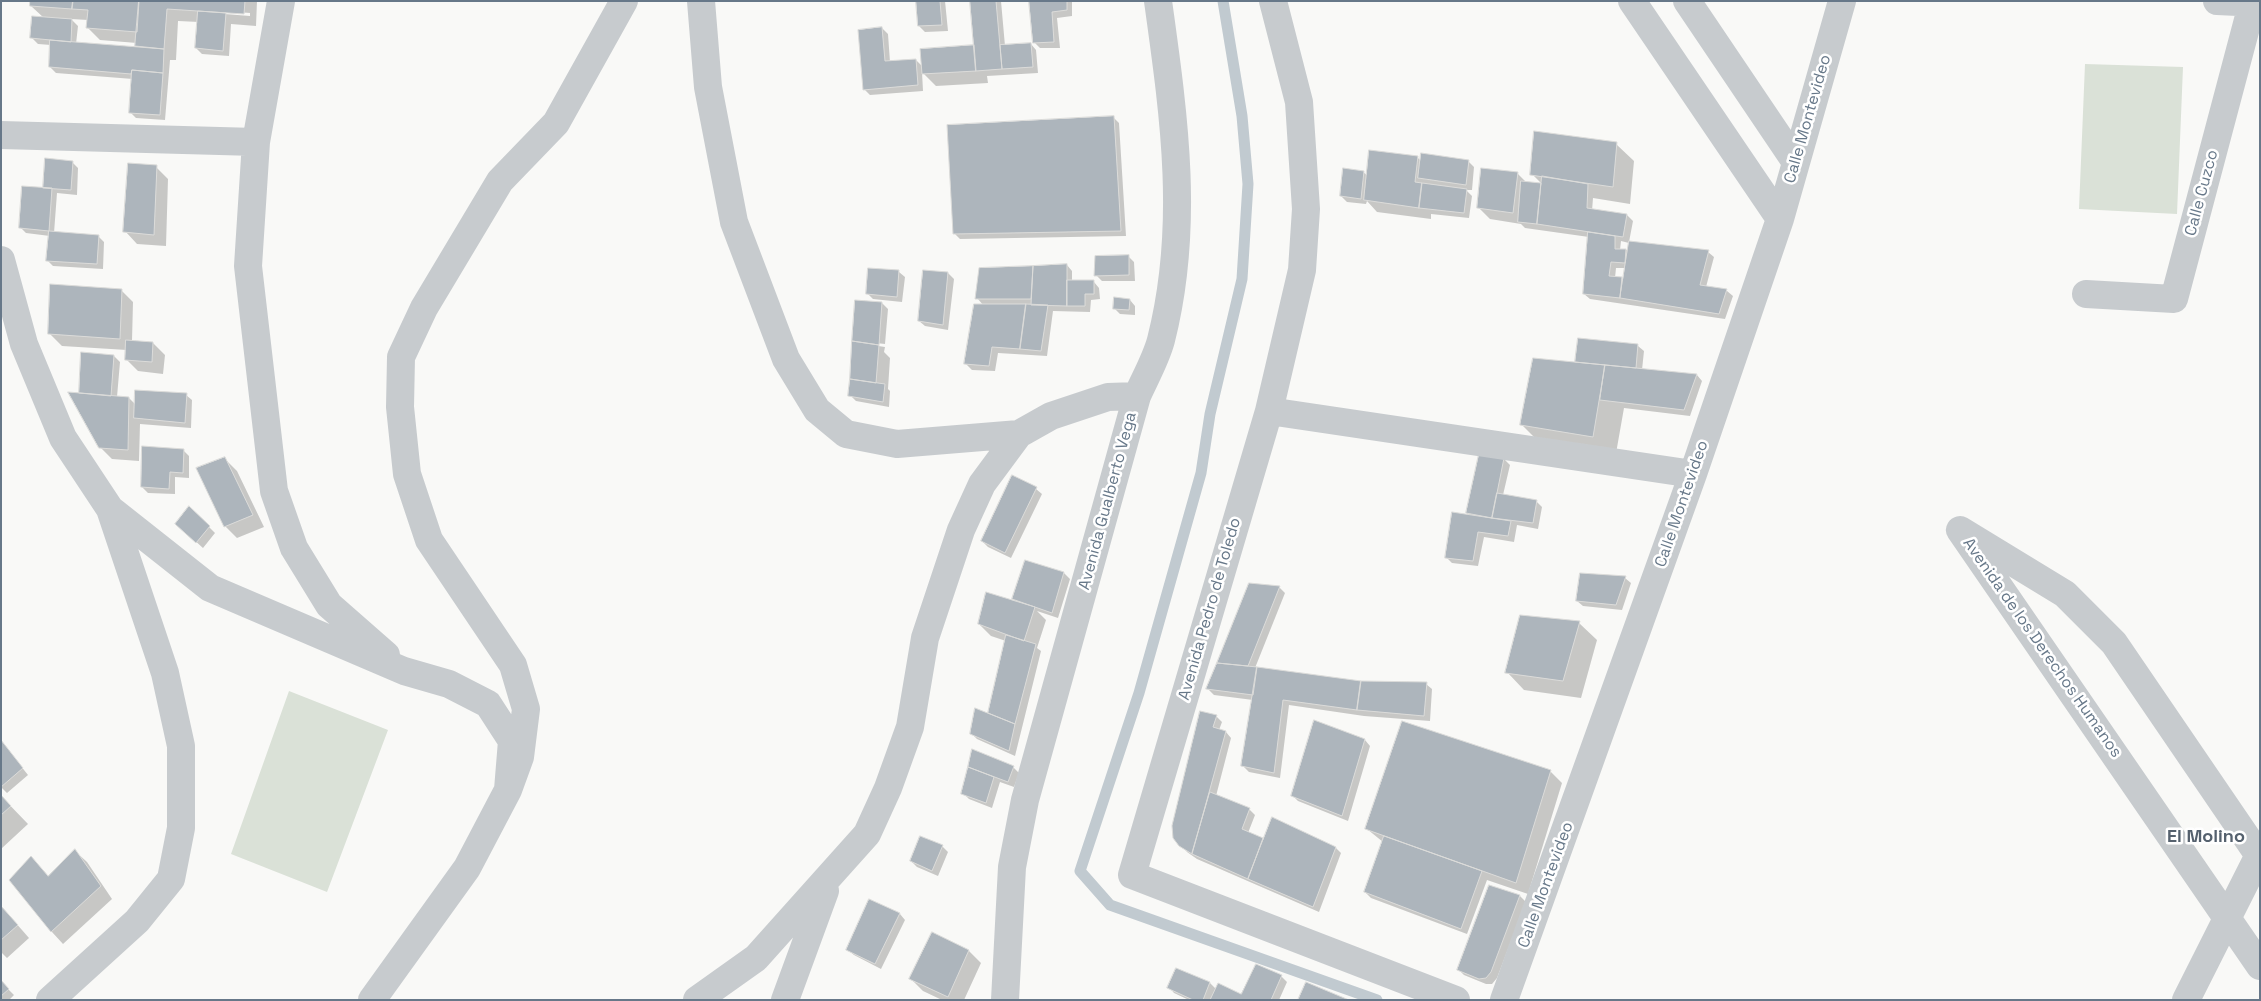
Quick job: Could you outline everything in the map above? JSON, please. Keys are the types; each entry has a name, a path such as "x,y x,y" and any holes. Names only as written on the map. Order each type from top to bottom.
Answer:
{"street":[{"path":"281,1 256,142 248,266 274,491 294,548 329,605 404,671"},
{"path":"372,1000 467,868 508,790 520,757 526,709 513,665 429,540 407,474 400,406 401,357 424,308 500,181 556,123 624,1"},
{"path":"701,1 708,87 734,222 786,359 817,410 846,434 897,444 1019,434"},
{"name":"Avenida Gualberto Vega","path":"1005,1000 1012,867 1025,800 1137,396 1161,342 1176,254 1179,192 1173,112 1158,1"},
{"name":"Avenida Pedro de Toledo","path":"1273,1 1299,102 1306,209 1302,270 1269,411 1132,875 1456,1000"},
{"path":"1632,1 1780,219"},
{"path":"1687,1 1795,161"},
{"name":"Calle Montevideo","path":"1504,1000 1693,474 1780,219 1842,1"},
{"path":"2217,1 2255,2"},
{"name":"Calle Cuzco","path":"2086,294 2174,300 2255,2"},
{"path":"1,135 256,142"},
{"path":"1,260 24,344 63,438 110,509 165,674 181,746 181,828 171,879 137,921 50,1000"},
{"path":"697,1000 756,958 867,834 888,788 910,727 925,638 962,530 982,484 1019,434 1051,416 1108,397 1137,396"},
{"path":"1269,411 1693,474"},
{"path":"110,509 210,588 404,671 449,684 488,704 512,741 508,790"},
{"name":"Avenida de los Derechos Humanos","path":"2259,855 2114,643 2064,594 1960,530 2260,966"},
{"path":"2186,1000 2259,855"},
{"path":"785,1000 829,878"}],"shaded area":[{"path":"2085,64 2183,67 2177,214 2079,209"},
{"path":"289,691 388,730 327,892 231,854"}],"building":[{"path":"30,1 73,1 72,9 30,6"},
{"path":"73,1 139,1 137,32 86,28 88,10 72,9"},
{"path":"139,1 245,1 244,14 167,9 164,49 135,46"},
{"path":"916,1 940,1 942,25 918,26"},
{"path":"970,1 996,1 1002,69 976,71"},
{"path":"1029,1 1067,1 1067,10 1052,12 1054,42 1033,43"},
{"path":"198,11 226,13 223,51 195,48"},
{"path":"32,16 72,19 71,42 30,38"},
{"path":"882,27 885,61 916,59 918,85 863,90 858,30"},
{"path":"50,40 164,49 163,73 132,70 131,74 49,67"},
{"path":"1031,43 1033,67 1002,69 1000,45"},
{"path":"974,45 976,71 922,74 920,49"},
{"path":"132,70 163,73 160,115 129,113"},
{"path":"1114,116 1121,231 953,234 947,125"},
{"path":"1534,131 1617,142 1613,187 1530,175"},
{"path":"1369,150 1418,156 1415,182 1422,183 1419,208 1364,200"},
{"path":"1421,153 1469,160 1466,185 1418,178"},
{"path":"45,158 73,161 71,190 43,188"},
{"path":"128,163 157,165 154,235 123,232"},
{"path":"1343,168 1364,171 1361,199 1340,196"},
{"path":"1481,168 1518,172 1513,213 1477,208"},
{"path":"1542,176 1588,184 1587,208 1627,214 1623,237 1537,224"},
{"path":"1521,181 1541,183 1537,224 1518,222"},
{"path":"1422,183 1467,189 1464,213 1419,208"},
{"path":"22,186 52,188 49,231 19,228"},
{"path":"49,231 99,235 97,264 46,261"},
{"path":"1588,232 1615,236 1615,249 1626,249 1625,263 1611,262 1609,276 1622,277 1620,298 1583,294"},
{"path":"1629,241 1709,250 1700,285 1727,289 1719,314 1620,298"},
{"path":"1129,255 1129,275 1094,276 1095,256"},
{"path":"1067,264 1067,306 1031,305 1033,266"},
{"path":"1033,266 1031,299 975,299 979,268"},
{"path":"868,268 899,270 897,297 866,294"},
{"path":"923,270 948,272 943,325 918,321"},
{"path":"1067,280 1094,280 1094,294 1085,294 1085,306 1067,306"},
{"path":"50,284 122,289 120,339 48,334"},
{"path":"1114,297 1130,299 1129,310 1113,309"},
{"path":"855,300 882,302 879,345 852,341"},
{"path":"974,304 1026,304 1020,349 992,347 989,366 964,364"},
{"path":"1026,304 1048,305 1041,351 1020,349"},
{"path":"1578,338 1638,344 1636,368 1575,362"},
{"path":"126,340 153,342 152,362 125,360"},
{"path":"852,341 879,345 876,383 850,379"},
{"path":"81,352 114,355 111,396 79,393"},
{"path":"1533,358 1605,365 1593,437 1520,425"},
{"path":"1605,365 1697,374 1684,410 1600,400"},
{"path":"850,379 885,384 883,402 848,396"},
{"path":"135,390 187,393 185,423 134,418"},
{"path":"68,392 129,397 128,450 99,448"},
{"path":"142,446 184,449 183,473 170,472 169,489 141,487"},
{"path":"1479,454 1504,458 1492,518 1466,513"},
{"path":"225,457 253,515 224,527 196,468"},
{"path":"1012,475 1037,487 1005,553 981,541"},
{"path":"1497,493 1537,500 1533,523 1492,518"},
{"path":"189,506 210,526 196,543 175,524"},
{"path":"1452,512 1511,521 1508,536 1478,532 1473,561 1445,558"},
{"path":"1025,560 1064,572 1052,613 1012,599"},
{"path":"1580,573 1626,576 1616,605 1576,601"},
{"path":"1249,583 1280,586 1248,666 1217,663"},
{"path":"986,592 1035,607 1024,641 978,624"},
{"path":"1520,615 1580,621 1563,681 1505,673"},
{"path":"1006,635 1036,644 1015,724 988,713"},
{"path":"1217,663 1257,667 1253,695 1206,689"},
{"path":"1257,667 1361,681 1357,710 1283,700 1274,773 1241,766"},
{"path":"1361,681 1427,682 1424,716 1357,710"},
{"path":"975,708 1015,724 1009,751 970,734"},
{"path":"1200,711 1217,715 1213,727 1226,731 1192,854 1179,846 1173,838 1172,826"},
{"path":"1314,720 1365,739 1342,816 1291,796"},
{"path":"1402,721 1551,770 1516,883 1365,829"},
{"path":"1,740 23,768 1,787"},
{"path":"972,749 1014,766 1008,782 968,767"},
{"path":"968,767 994,777 986,803 961,794"},
{"path":"1210,792 1250,808 1242,829 1263,838 1248,879 1192,854"},
{"path":"1,795 11,806 1,815"},
{"path":"1272,817 1336,847 1313,907 1248,879"},
{"path":"920,836 943,845 932,871 910,861"},
{"path":"1384,836 1482,871 1461,929 1364,892"},
{"path":"75,849 101,886 51,932 9,880 31,856 48,876"},
{"path":"1489,885 1520,895 1491,972 1486,978 1479,979 1457,970"},
{"path":"869,899 900,913 875,964 846,950"},
{"path":"1,906 18,925 1,940"},
{"path":"932,932 969,950 948,997 909,979"},
{"path":"1256,964 1282,975 1271,1000 1210,1000 1218,983 1241,994"},
{"path":"1176,968 1210,982 1203,1000 1193,1000 1167,988"},
{"path":"1,980 9,989 1,996"},
{"path":"1306,982 1349,1000 1298,1000"}],"waterway":[{"path":"1223,1 1242,116 1248,184 1242,279 1210,414 1201,473 1139,693 1080,871 1110,905 1377,1000"}],"district":[{"name":"El Molino","path":"2206,837"}]}
